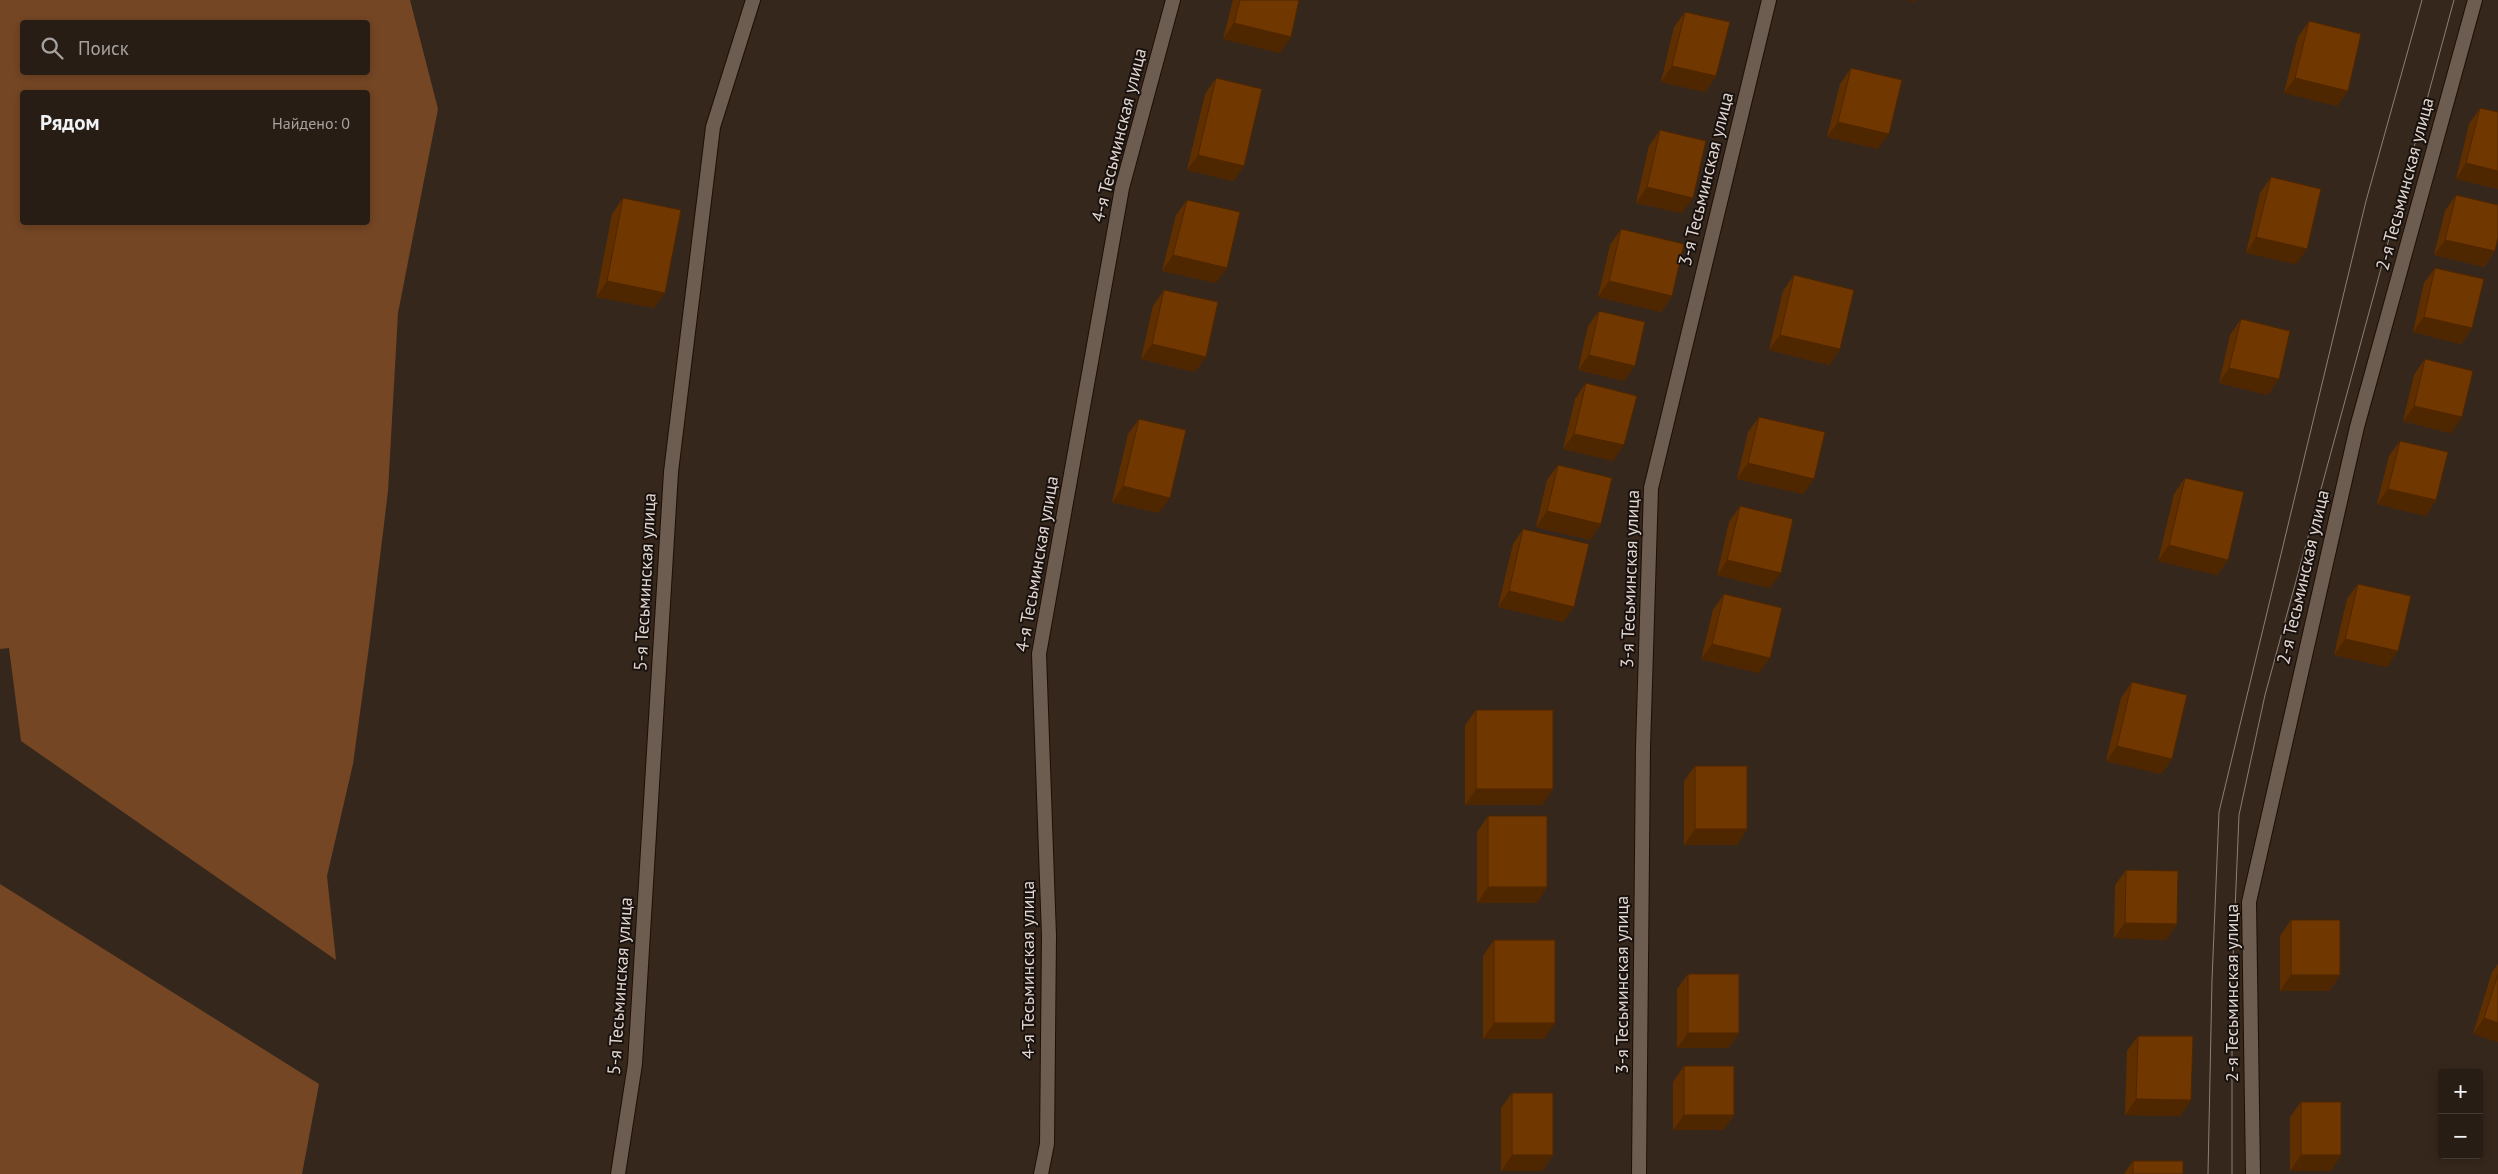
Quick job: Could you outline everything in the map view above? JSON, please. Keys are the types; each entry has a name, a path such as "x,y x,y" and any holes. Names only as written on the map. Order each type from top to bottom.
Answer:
{"street":[{"name":"5-я Тесьминская улица","path":"618,1174 635,1064 671,472 713,127 753,0"},
{"name":"4-я Тесьминская улица","path":"1041,1174 1047,1144 1049,936 1039,654 1122,188 1173,0"},
{"name":"3-я Тесьминская улица","path":"1639,1174 1643,748 1651,488 1769,0"},
{"name":"2-я Тесьминская улица","path":"2253,1174 2249,902 2357,427 2475,0"}],"shaded area":[{"path":"0,0 410,0 438,109 398,313 388,491 370,639 353,764 327,876 336,960 21,741 9,648 0,649"},
{"path":"0,884 319,1084 302,1174 0,1174"}],"building":[{"path":"1240,0 1299,0 1291,37 1234,23"},
{"path":"1685,12 1730,22 1716,76 1672,66"},
{"path":"2309,21 2361,34 2348,91 2295,78"},
{"path":"1851,68 1902,80 1889,134 1838,122"},
{"path":"1216,78 1262,89 1244,166 1198,155"},
{"path":"2480,108 2498,112 2498,171 2466,163"},
{"path":"1660,130 1706,141 1693,198 1647,187"},
{"path":"2271,177 2321,189 2307,249 2256,237"},
{"path":"2456,195 2498,205 2498,237 2495,251 2445,240"},
{"path":"623,198 681,210 665,293 607,281"},
{"path":"1187,200 1240,212 1227,268 1173,255"},
{"path":"1621,229 1684,244 1672,296 1609,281"},
{"path":"2435,268 2484,279 2472,328 2424,317"},
{"path":"1794,275 1854,290 1840,349 1780,335"},
{"path":"1164,290 1218,302 1206,357 1152,344"},
{"path":"1599,311 1645,322 1635,366 1589,355"},
{"path":"2241,319 2290,331 2279,379 2229,368"},
{"path":"2425,359 2473,371 2462,417 2414,406"},
{"path":"1586,383 1637,396 1624,445 1574,434"},
{"path":"1759,417 1825,432 1814,479 1748,463"},
{"path":"1139,419 1186,430 1170,498 1123,486"},
{"path":"2400,441 2448,452 2436,500 2388,489"},
{"path":"1558,465 1612,478 1601,524 1547,511"},
{"path":"2185,478 2244,492 2228,560 2169,545"},
{"path":"1740,506 1793,519 1781,573 1727,560"},
{"path":"1523,529 1589,544 1574,607 1509,591"},
{"path":"2358,584 2411,596 2398,651 2345,639"},
{"path":"1724,594 1782,608 1770,658 1712,644"},
{"path":"2132,682 2187,695 2172,759 2117,746"},
{"path":"1476,710 1553,710 1553,789 1476,789"},
{"path":"1695,766 1747,766 1747,829 1695,829"},
{"path":"1488,816 1547,816 1547,887 1488,887"},
{"path":"2126,870 2178,871 2177,924 2125,923"},
{"path":"2291,920 2340,920 2340,975 2291,975"},
{"path":"1494,940 1555,940 1555,1023 1494,1023"},
{"path":"1688,974 1739,974 1739,1033 1688,1033"},
{"path":"2498,974 2498,1023 2484,1018"},
{"path":"2138,1036 2193,1036 2191,1100 2136,1099"},
{"path":"1684,1066 1734,1066 1734,1115 1684,1115"},
{"path":"1512,1093 1553,1093 1553,1155 1512,1155"},
{"path":"2301,1102 2341,1102 2341,1155 2301,1155"},
{"path":"2133,1161 2183,1161 2183,1174 2133,1174"}],"tram line":[{"path":"2208,1174 2212,980 2219,812 2366,201 2422,0"},
{"path":"2232,1174 2232,982 2239,815 2265,695 2454,0"}]}
